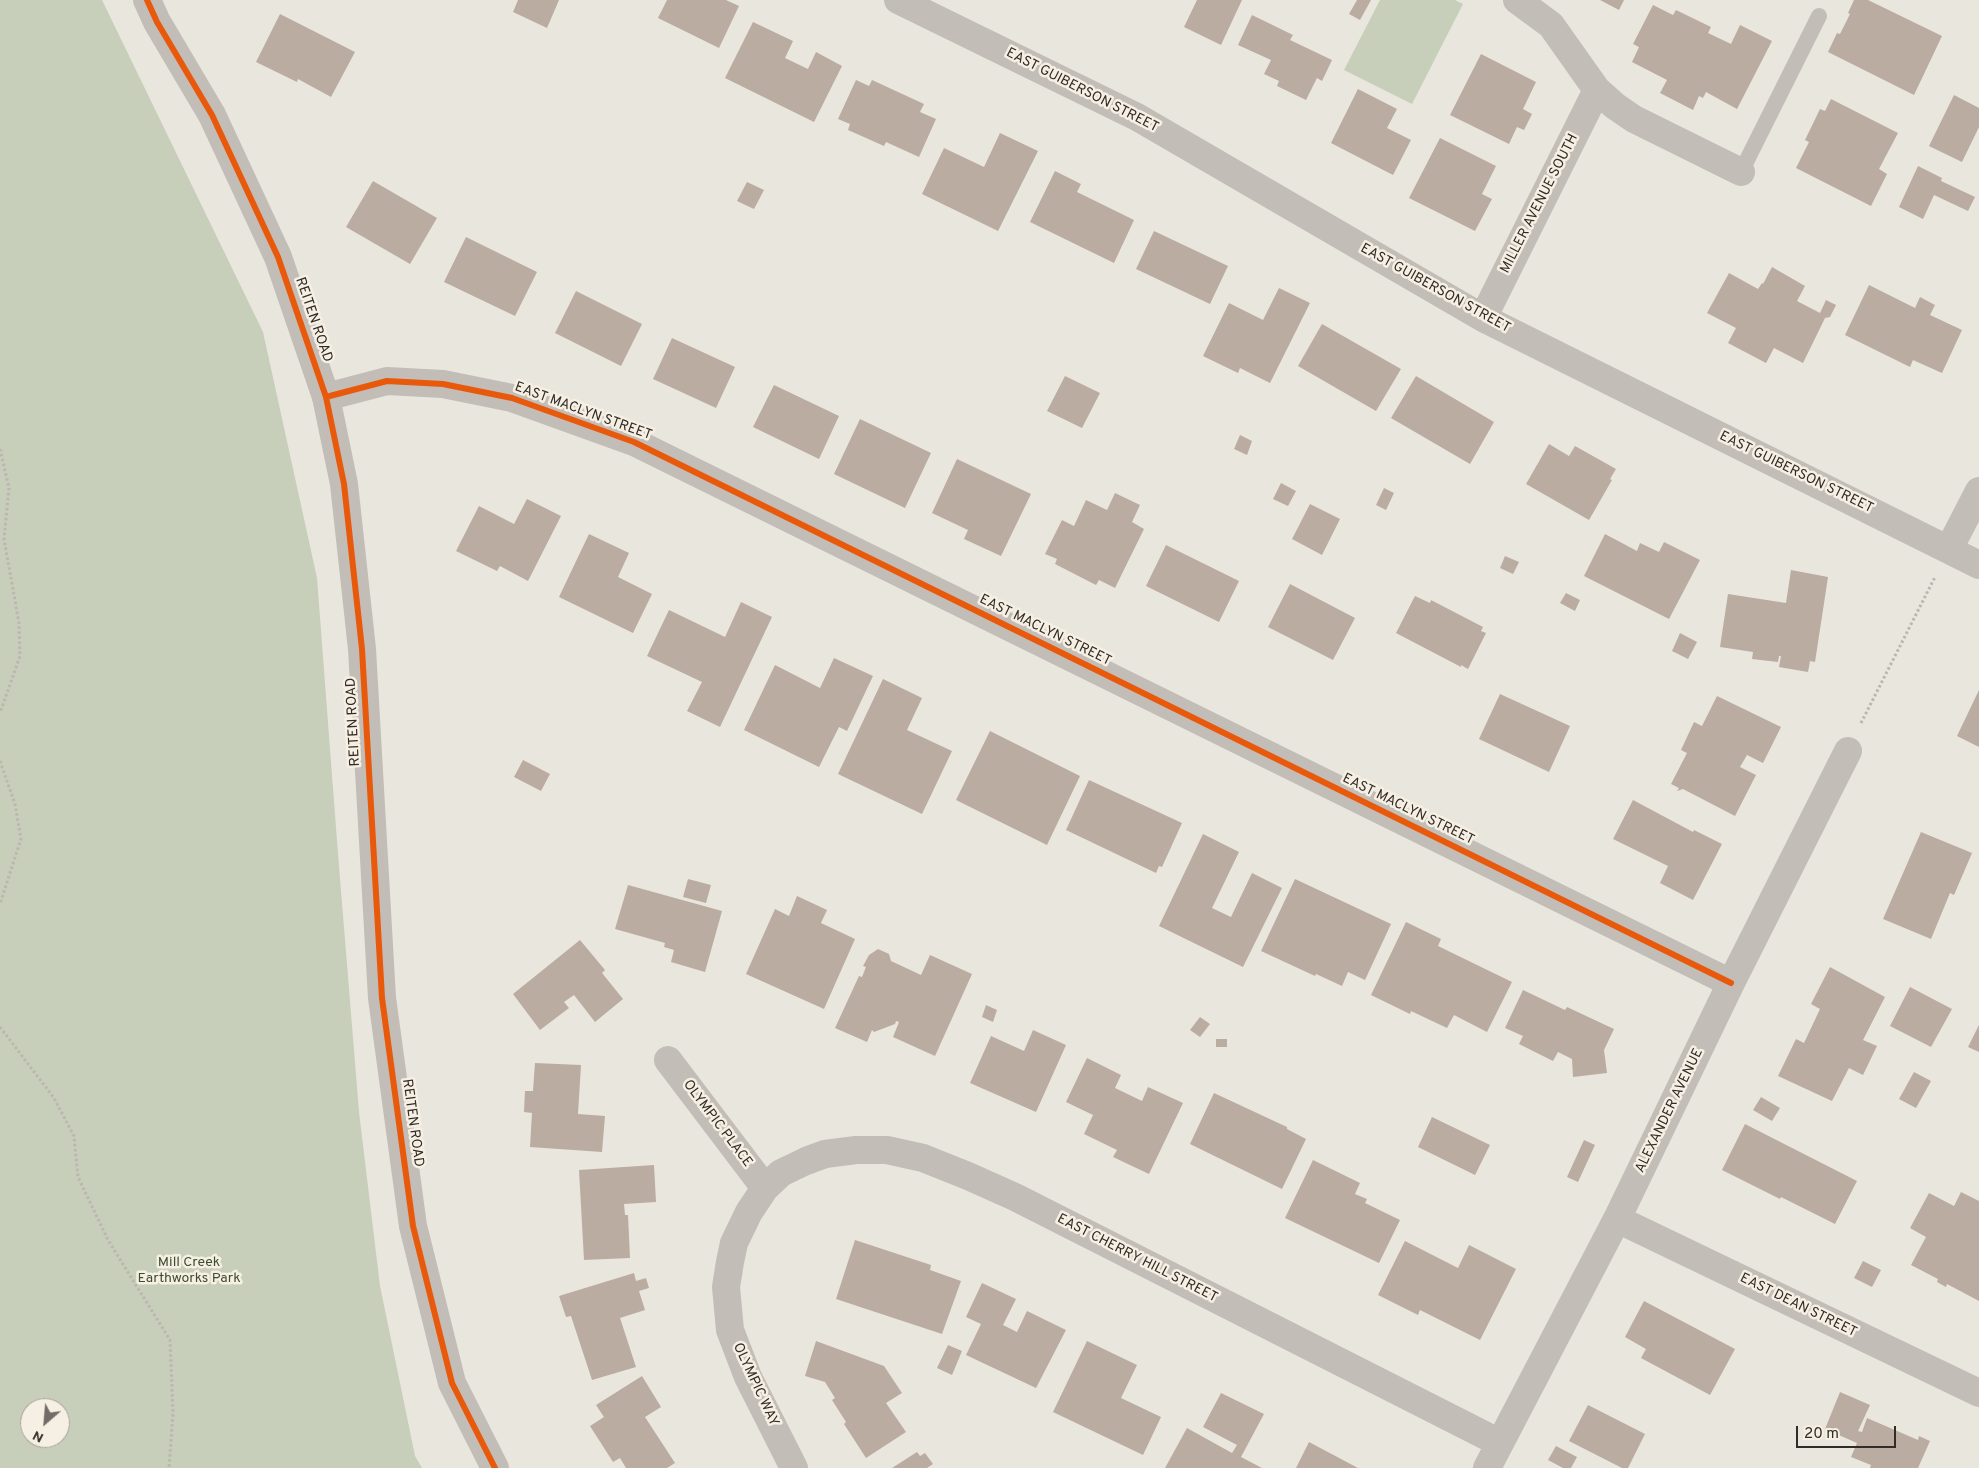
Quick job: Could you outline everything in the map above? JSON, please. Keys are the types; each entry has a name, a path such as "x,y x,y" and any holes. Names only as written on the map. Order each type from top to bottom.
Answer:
{"street":[{"name":"REITEN ROAD","path":"147,0 157,22 212,115 278,257 326,397 344,484 362,649 382,998 413,1226 452,1383 495,1468"},
{"name":"EAST GUIBERSON STREET","path":"898,0 1136,117 1483,318 1979,565"},
{"path":"1517,0 1551,25 1597,90 1634,119 1741,172"},
{"name":"MILLER AVENUE SOUTH","path":"1483,318 1597,90"},
{"name":"EAST MACLYN STREET","path":"326,397 386,381 443,384 512,398 634,442 1732,983"},
{"path":"1949,549 1979,491"},
{"name":"ALEXANDER AVENUE","path":"1487,1468 1617,1219 1848,751"},
{"name":"OLYMPIC PLACE","path":"668,1060 765,1188"},
{"name":"EAST CHERRY HILL STREET","path":"765,1188 781,1172 806,1160 825,1154 856,1150 886,1150 923,1158 1015,1197 1500,1443"},
{"name":"OLYMPIC WAY","path":"765,1188 749,1212 734,1243 726,1287 727,1309 730,1330 745,1369 794,1468"},
{"name":"EAST DEAN STREET","path":"1617,1219 1979,1393"}],"lane":[{"path":"1741,172 1819,16"}],"path":[{"path":"0,449 9,488 4,539 19,623 20,656 0,714"},
{"path":"1848,751 1949,549"},
{"path":"0,760 15,804 21,839 0,904"},
{"path":"0,1027 54,1098 74,1136 78,1177 108,1240 170,1340 173,1413 169,1468"}],"green space":[{"name":"Mill Creek Earthworks Park","path":"0,0 102,0 263,332 317,578 359,1112 380,1286 415,1456 422,1468 0,1468"},
{"path":"1380,0 1455,0 1463,4 1412,104 1344,70"}],"building":[{"path":"518,0 559,0 547,28 513,12"},
{"path":"667,0 726,0 739,6 719,48 658,18"},
{"path":"1197,0 1242,0 1221,45 1184,27"},
{"path":"1357,0 1371,0 1360,20 1349,14"},
{"path":"1600,0 1624,0 1619,10"},
{"path":"1854,0 1868,0 1942,36 1914,95 1828,52 1837,33 1840,34 1850,14 1848,13"},
{"path":"1653,5 1673,15 1676,10 1711,27 1708,33 1731,44 1740,25 1772,41 1737,109 1706,92 1703,98 1699,96 1693,110 1660,93 1667,80 1632,62 1639,47 1633,44"},
{"path":"280,14 355,52 331,97 298,79 297,82 256,62"},
{"path":"1252,15 1293,35 1290,40 1332,60 1322,81 1317,78 1306,100 1277,86 1279,81 1264,74 1271,60 1238,45"},
{"path":"753,22 793,41 785,58 808,69 816,52 842,66 814,122 725,78"},
{"path":"1481,54 1536,82 1523,109 1532,114 1524,130 1517,127 1509,144 1450,115"},
{"path":"856,80 869,86 872,80 924,104 920,112 936,119 919,157 886,142 884,146 848,130 850,124 838,119"},
{"path":"1358,89 1397,109 1387,128 1411,140 1393,175 1331,143"},
{"path":"1954,95 1979,108 1979,127 1962,162 1929,146"},
{"path":"1831,99 1898,133 1879,169 1887,174 1871,206 1796,168 1809,142 1805,140 1820,109 1825,111"},
{"path":"1000,133 1038,151 998,231 922,194 944,148 984,167"},
{"path":"1440,138 1496,166 1482,194 1492,199 1475,231 1409,198"},
{"path":"1918,166 1942,178 1941,181 1975,197 1968,211 1934,195 1923,219 1899,207"},
{"path":"1055,171 1081,184 1077,192 1134,220 1114,263 1030,222"},
{"path":"373,181 437,218 410,264 346,227"},
{"path":"747,182 764,190 754,209 737,201"},
{"path":"1154,231 1228,266 1210,304 1136,269"},
{"path":"466,237 537,272 515,316 444,282"},
{"path":"1772,267 1805,286 1797,301 1820,313 1826,300 1836,305 1830,317 1825,318 1803,363 1774,348 1766,363 1728,343 1736,328 1707,313 1729,273 1758,289 1763,284"},
{"path":"1869,285 1915,308 1920,297 1935,305 1930,315 1962,330 1942,373 1913,360 1910,367 1845,335"},
{"path":"1279,288 1310,303 1270,383 1240,368 1238,373 1203,356 1229,303 1263,320"},
{"path":"576,291 642,324 621,366 555,333"},
{"path":"1322,324 1401,369 1376,411 1298,366"},
{"path":"672,338 735,367 716,408 653,379"},
{"path":"1065,376 1100,393 1082,428 1047,411"},
{"path":"1416,376 1494,422 1470,464 1391,418"},
{"path":"774,385 839,416 819,459 753,427"},
{"path":"860,419 931,453 905,508 834,474"},
{"path":"1240,435 1252,441 1247,455 1234,449"},
{"path":"1549,444 1569,456 1575,446 1616,469 1610,479 1612,480 1589,520 1526,484"},
{"path":"957,459 1031,494 1001,556 964,539 968,530 932,513"},
{"path":"1281,483 1296,491 1288,506 1273,499"},
{"path":"1384,488 1394,493 1386,510 1376,505"},
{"path":"1115,493 1140,505 1132,522 1144,529 1115,588 1099,580 1096,585 1055,564 1057,559 1045,554 1062,520 1074,526 1086,500 1107,510"},
{"path":"527,499 561,516 528,581 500,566 497,571 456,551 479,506 514,524"},
{"path":"1310,504 1340,519 1322,555 1292,539"},
{"path":"589,534 629,553 618,577 652,594 633,633 559,597"},
{"path":"1605,534 1637,551 1640,543 1659,552 1664,542 1700,560 1669,619 1584,576"},
{"path":"1166,545 1239,581 1219,622 1146,586"},
{"path":"1505,556 1519,562 1513,574 1500,568"},
{"path":"1791,570 1828,577 1815,662 1810,661 1808,672 1779,667 1781,656 1779,656 1778,662 1752,659 1753,652 1720,647 1728,594 1786,603"},
{"path":"1290,584 1355,618 1333,660 1268,627"},
{"path":"1566,593 1580,600 1575,611 1560,603"},
{"path":"1415,596 1430,603 1431,600 1483,627 1481,631 1486,633 1468,669 1396,633"},
{"path":"741,602 772,617 720,727 687,711 702,682 647,656 669,610 725,637"},
{"path":"1680,633 1697,642 1688,659 1672,651"},
{"path":"834,658 873,676 847,731 839,727 819,767 744,730 775,665 820,688"},
{"path":"883,679 922,698 907,730 952,751 922,814 838,774"},
{"path":"1979,690 1979,747 1957,736"},
{"path":"1500,694 1570,726 1549,772 1479,739"},
{"path":"1717,696 1781,727 1763,763 1747,755 1740,767 1756,775 1735,816 1683,789 1677,791 1679,788 1671,784 1687,753 1681,750 1694,722 1702,726"},
{"path":"990,731 1080,776 1047,845 956,800"},
{"path":"523,760 550,774 541,791 514,777"},
{"path":"1089,780 1182,823 1162,867 1159,866 1156,873 1066,830"},
{"path":"1633,800 1693,832 1694,830 1722,844 1693,900 1660,883 1668,866 1613,839"},
{"path":"1921,832 1972,853 1954,895 1950,893 1931,939 1883,919"},
{"path":"1203,834 1239,852 1212,908 1231,917 1252,873 1282,888 1243,967 1159,926"},
{"path":"688,879 711,885 706,903 683,897"},
{"path":"1295,879 1391,924 1365,980 1348,972 1342,986 1316,974 1315,976 1261,951"},
{"path":"628,885 722,911 705,972 671,962 674,950 664,947 665,943 615,929"},
{"path":"797,896 827,910 821,923 855,939 824,1009 746,974 775,909 789,916"},
{"path":"1406,922 1441,939 1438,946 1512,982 1487,1032 1454,1015 1447,1028 1411,1011 1410,1014 1371,995"},
{"path":"580,940 605,970 602,973 623,999 595,1022 574,995 564,1002 569,1008 540,1030 513,994"},
{"path":"878,949 889,954 891,961 921,975 930,955 972,974 935,1056 893,1037 899,1022 896,1021 895,1024 874,1032 872,1030 867,1042 835,1028 859,976 862,977 866,967 863,966 869,955"},
{"path":"1830,967 1885,997 1863,1040 1877,1046 1863,1075 1849,1068 1832,1101 1778,1076 1796,1039 1804,1043 1820,1009 1811,1004"},
{"path":"1910,987 1952,1009 1931,1047 1890,1026"},
{"path":"1523,990 1565,1010 1567,1007 1614,1029 1604,1050 1607,1073 1573,1077 1572,1059 1558,1052 1553,1061 1519,1044 1523,1036 1505,1028"},
{"path":"986,1005 997,1010 993,1022 982,1017"},
{"path":"1200,1017 1210,1024 1200,1037 1190,1030"},
{"path":"1979,1025 1979,1052 1968,1047"},
{"path":"1033,1030 1066,1045 1036,1112 970,1083 991,1036 1024,1051"},
{"path":"1216,1039 1227,1039 1227,1047 1216,1047"},
{"path":"1087,1058 1121,1075 1115,1088 1142,1101 1148,1087 1183,1103 1149,1174 1113,1157 1117,1150 1084,1134 1093,1115 1066,1102"},
{"path":"535,1063 581,1065 578,1114 605,1116 602,1152 530,1147 532,1113 524,1112 525,1091 533,1091"},
{"path":"1914,1072 1931,1081 1916,1108 1899,1099"},
{"path":"1214,1093 1287,1127 1287,1129 1306,1139 1282,1189 1190,1144"},
{"path":"1761,1097 1780,1108 1772,1121 1753,1110"},
{"path":"1432,1117 1490,1145 1475,1175 1418,1147"},
{"path":"1745,1124 1857,1181 1835,1224 1722,1170"},
{"path":"1584,1140 1595,1145 1578,1182 1567,1177"},
{"path":"1313,1160 1360,1183 1355,1194 1367,1199 1365,1203 1400,1220 1379,1263 1285,1218"},
{"path":"654,1165 656,1202 624,1204 625,1215 628,1215 630,1258 584,1260 579,1170"},
{"path":"1961,1192 1979,1201 1979,1301 1947,1284 1946,1287 1937,1282 1938,1279 1911,1265 1926,1237 1910,1228 1929,1193 1954,1206"},
{"path":"855,1240 931,1265 930,1270 961,1281 942,1334 836,1299"},
{"path":"1405,1241 1458,1268 1469,1245 1516,1269 1480,1340 1420,1310 1418,1315 1378,1295"},
{"path":"1863,1261 1881,1270 1872,1287 1854,1278"},
{"path":"634,1273 636,1281 646,1278 649,1288 639,1291 645,1310 620,1318 636,1367 592,1380 571,1316 566,1317 559,1296"},
{"path":"982,1283 1016,1299 1003,1325 1017,1332 1027,1311 1066,1330 1036,1388 966,1355 981,1324 966,1317"},
{"path":"1644,1301 1735,1349 1710,1395 1641,1358 1646,1349 1625,1337"},
{"path":"816,1341 884,1366 902,1393 886,1403 906,1432 866,1458 844,1424 846,1422 832,1400 835,1398 825,1382 805,1376"},
{"path":"1087,1341 1137,1365 1121,1398 1161,1417 1143,1455 1053,1412"},
{"path":"948,1345 962,1351 952,1375 937,1368"},
{"path":"642,1376 661,1407 645,1417 675,1463 667,1468 626,1468 620,1458 613,1462 590,1426 604,1417 596,1405"},
{"path":"1840,1392 1870,1405 1858,1431 1862,1432 1867,1418 1918,1440 1919,1436 1930,1441 1918,1468 1870,1468 1871,1465 1851,1457 1857,1443 1825,1429"},
{"path":"1221,1393 1264,1414 1241,1457 1262,1468 1165,1468 1187,1428 1232,1453 1237,1445 1203,1427"},
{"path":"1588,1405 1645,1434 1628,1468 1622,1468 1569,1441"},
{"path":"1309,1442 1358,1468 1296,1468"},
{"path":"1556,1446 1577,1457 1571,1468 1563,1468 1548,1460"},
{"path":"917,1452 920,1456 925,1453 933,1464 927,1468 892,1468"}],"cycle path":[{"path":"147,0 157,22 212,115 278,257 326,397 344,484 362,649 382,998 413,1226 452,1383 495,1468"},
{"path":"326,397 387,381 443,384 512,398 634,442 1731,983"}]}
